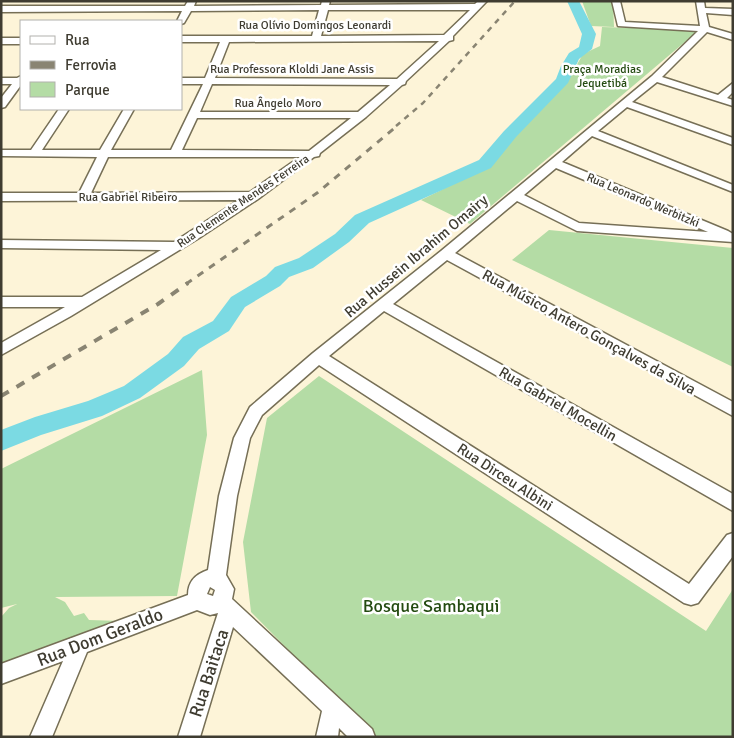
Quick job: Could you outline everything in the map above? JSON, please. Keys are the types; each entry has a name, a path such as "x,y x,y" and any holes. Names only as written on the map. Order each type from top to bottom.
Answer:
{"street":[{"path":"616,1 621,24 705,29 733,37"},
{"path":"1,9 80,5 481,4"},
{"name":"Rua Clemente Mendes Ferreira","path":"1,350 86,302 176,246 315,154 402,82 450,38 481,4"},
{"path":"68,20 80,5"},
{"path":"182,20 190,5"},
{"path":"316,38 325,5"},
{"path":"705,29 702,6 733,12"},
{"name":"Rua Hussein Ibrahim Omairy","path":"216,579 228,496 242,438 256,411 318,357 446,254 655,78 705,29"},
{"path":"175,153 209,81 226,38"},
{"name":"Rua Olívio Domingos Leonardi","path":"182,39 450,38"},
{"path":"1,41 20,41"},
{"path":"655,78 733,103"},
{"path":"1,81 20,80"},
{"path":"1,104 20,81"},
{"name":"Rua Professora Kloldi Jane Assis","path":"182,81 402,82"},
{"path":"720,99 733,86"},
{"path":"625,103 733,142"},
{"path":"35,152 63,110"},
{"path":"83,197 104,153 128,110"},
{"name":"Rua Ângelo Moro","path":"193,115 362,115"},
{"path":"590,132 733,189"},
{"path":"1,153 315,154"},
{"name":"Rua Leonardo Werbitzki","path":"554,163 733,238"},
{"path":"515,195 578,227 733,238"},
{"name":"Rua Gabriel Ribeiro","path":"3,198 254,196"},
{"path":"1,244 176,246"},
{"name":"Rua Músico Antero Gonçalves da Silva","path":"446,254 733,410"},
{"path":"1,302 86,302"},
{"name":"Rua Gabriel Mocellin","path":"384,305 733,503"},
{"name":"Rua Dirceu Albini","path":"318,357 691,596 733,541"},
{"path":"225,606 206,605 199,600 197,591 199,586 207,580 220,580 225,588 223,597 225,606 364,737"},
{"name":"Rua Dom Geraldo","path":"1,674 199,600"},
{"name":"Rua Baitaca","path":"189,737 225,606"},
{"path":"41,737 80,645"},
{"path":"327,737 333,708"}],"green space":[{"path":"582,1 613,1 614,27 591,26"},
{"name":"Praça Moradias Jequetibá","path":"602,27 699,30 470,224 421,200 490,166 516,134 567,82 583,54 600,46"},
{"path":"549,230 733,248 733,367 512,260"},
{"path":"202,370 207,435 177,596 55,597 65,602 74,616 84,613 89,620 122,621 1,665 1,617 9,608 17,604 1,608 1,469"},
{"name":"Bosque Sambaqui","path":"319,376 706,631 733,589 733,737 374,737 251,612 243,542 267,418"}],"waterway":[{"path":"1,441 35,427 94,409 132,392 176,360 191,343 221,326 238,302 273,281 282,272 306,263 342,238 362,219 485,164 510,134 563,80 574,56 585,49 589,34 573,1"}],"railway":[{"path":"396,126 423,103 515,1"},
{"path":"186,284 317,193 398,125"},
{"path":"1,396 158,304 188,283"}]}
